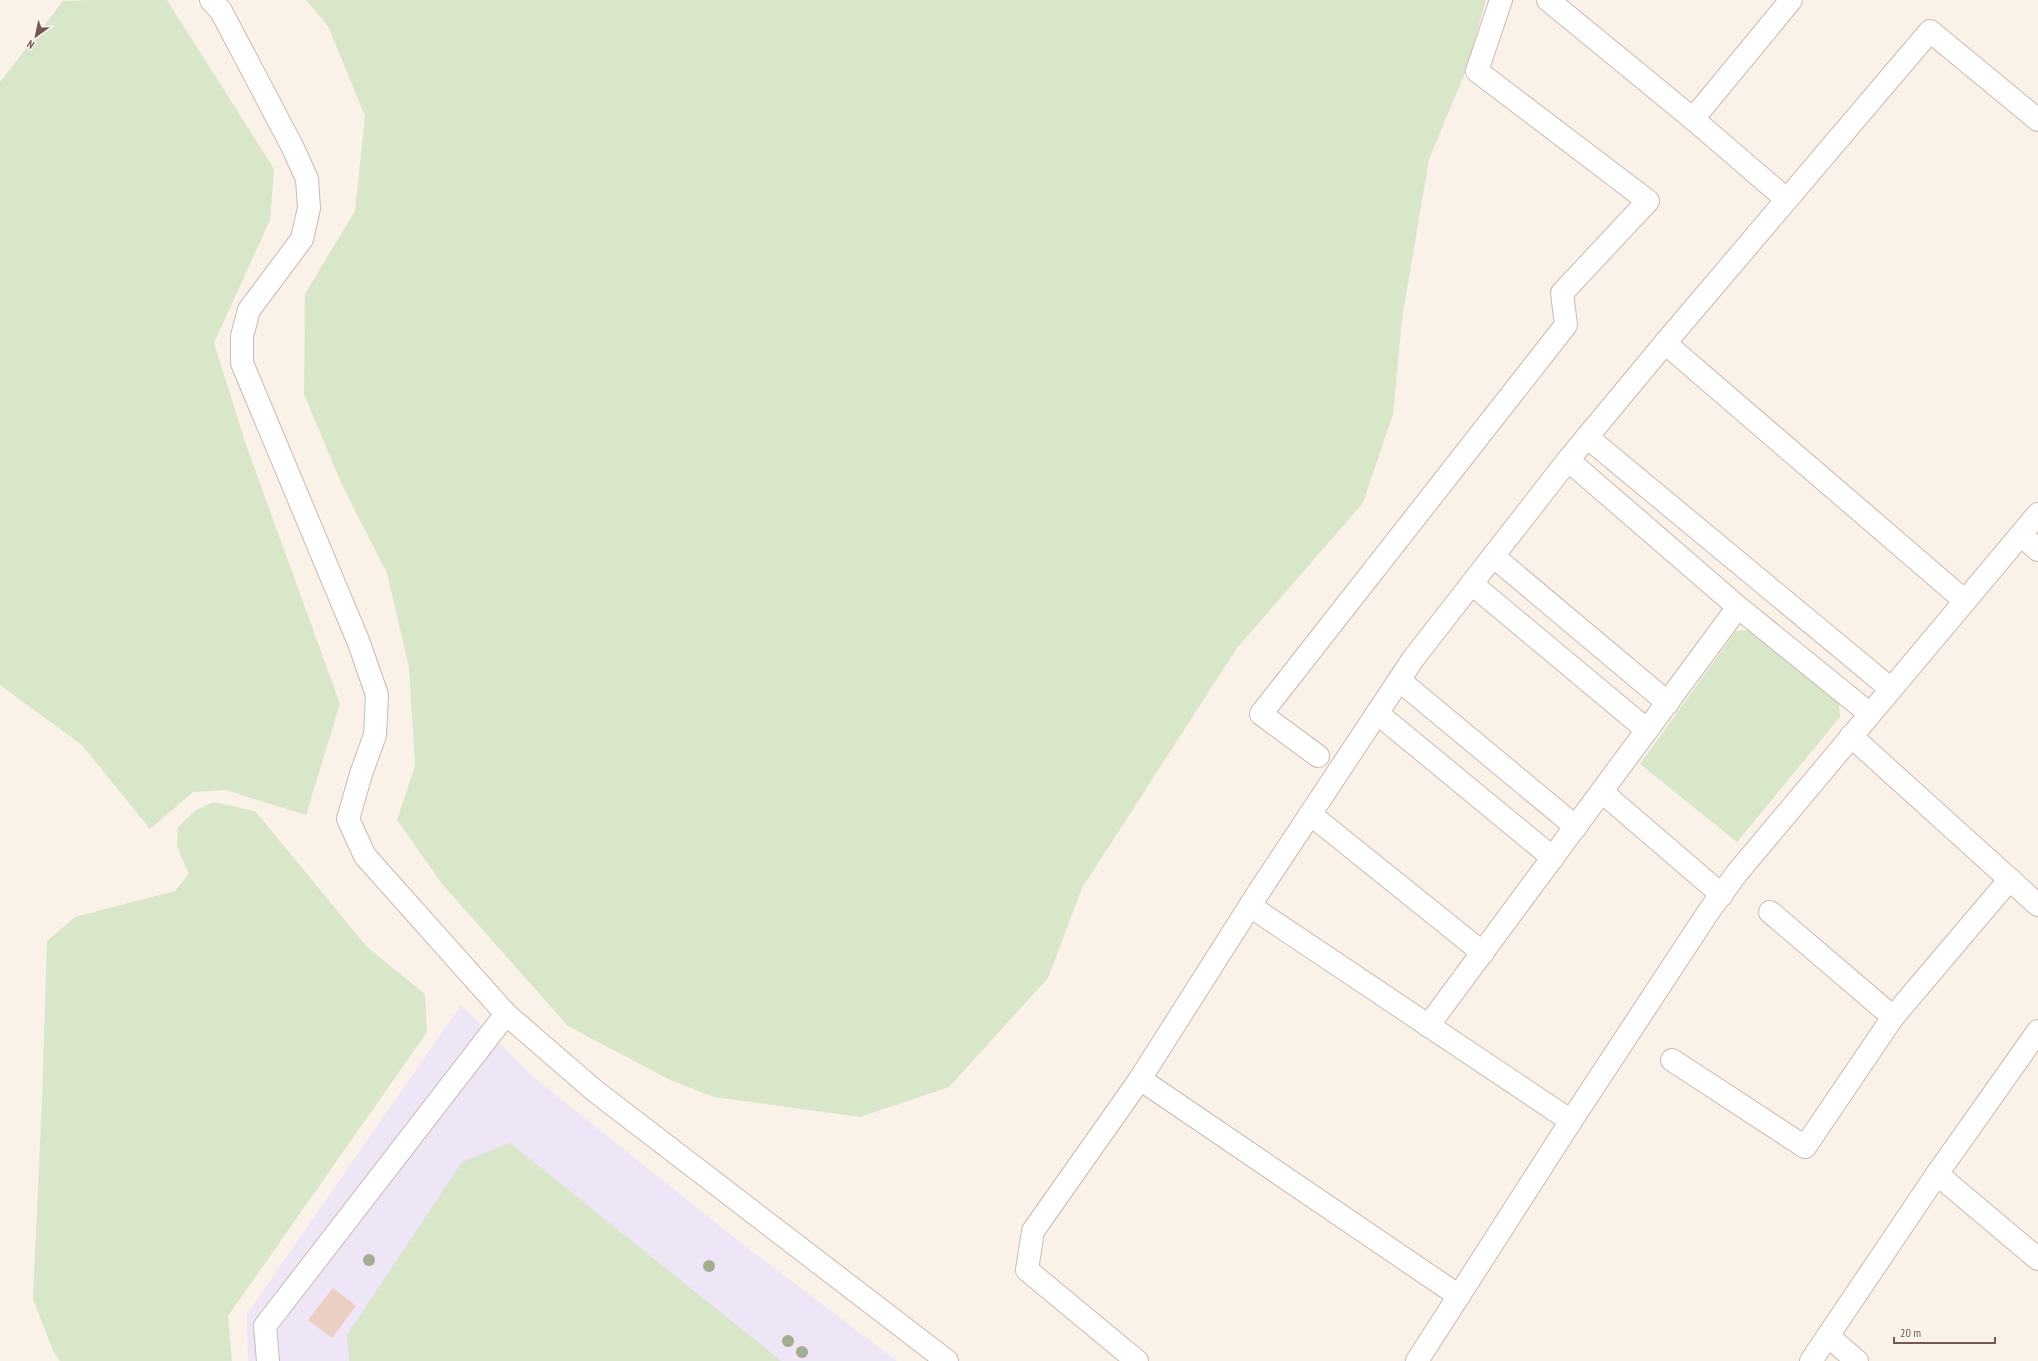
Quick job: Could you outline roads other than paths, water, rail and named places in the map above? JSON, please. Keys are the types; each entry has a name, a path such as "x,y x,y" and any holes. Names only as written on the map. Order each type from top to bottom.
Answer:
{"street":[{"path":"211,0 225,18 292,146 307,179 309,208 302,239 249,310 242,336 242,363 356,635 378,695 376,735 361,774 348,819 365,856 506,1014 595,1091 947,1361"},
{"path":"1318,756 1261,714 1566,325 1562,293 1648,201 1478,71 1501,0"},
{"path":"1548,0 1693,119 1786,199"},
{"path":"1693,119 1791,0"},
{"path":"1137,1361 1027,1270 1033,1231 1140,1079 1250,906 1413,659 1568,460 1664,343 1930,31 2038,120"},
{"path":"1664,343 1965,601"},
{"path":"1587,437 1891,690"},
{"path":"1568,460 1738,607 1870,714"},
{"path":"1417,1361 1571,1121 1709,911 1737,873 2038,514"},
{"path":"2021,535 2038,550"},
{"path":"1493,556 1668,702"},
{"path":"1472,584 1647,730"},
{"path":"1428,1026 1738,607"},
{"path":"1399,680 1576,827"},
{"path":"1377,713 1553,858"},
{"path":"1851,736 2038,905"},
{"path":"1602,792 1722,895"},
{"path":"1310,814 1483,952"},
{"path":"1672,1060 1805,1147 1893,1017 2010,879"},
{"path":"1250,906 1571,1121"},
{"path":"1770,912 1893,1017"},
{"path":"268,1361 265,1326 506,1014"},
{"path":"1811,1361 1938,1174 2038,1031"},
{"path":"1140,1079 1459,1296"},
{"path":"1938,1174 2038,1259"},
{"path":"1828,1336 1857,1361"}]}
